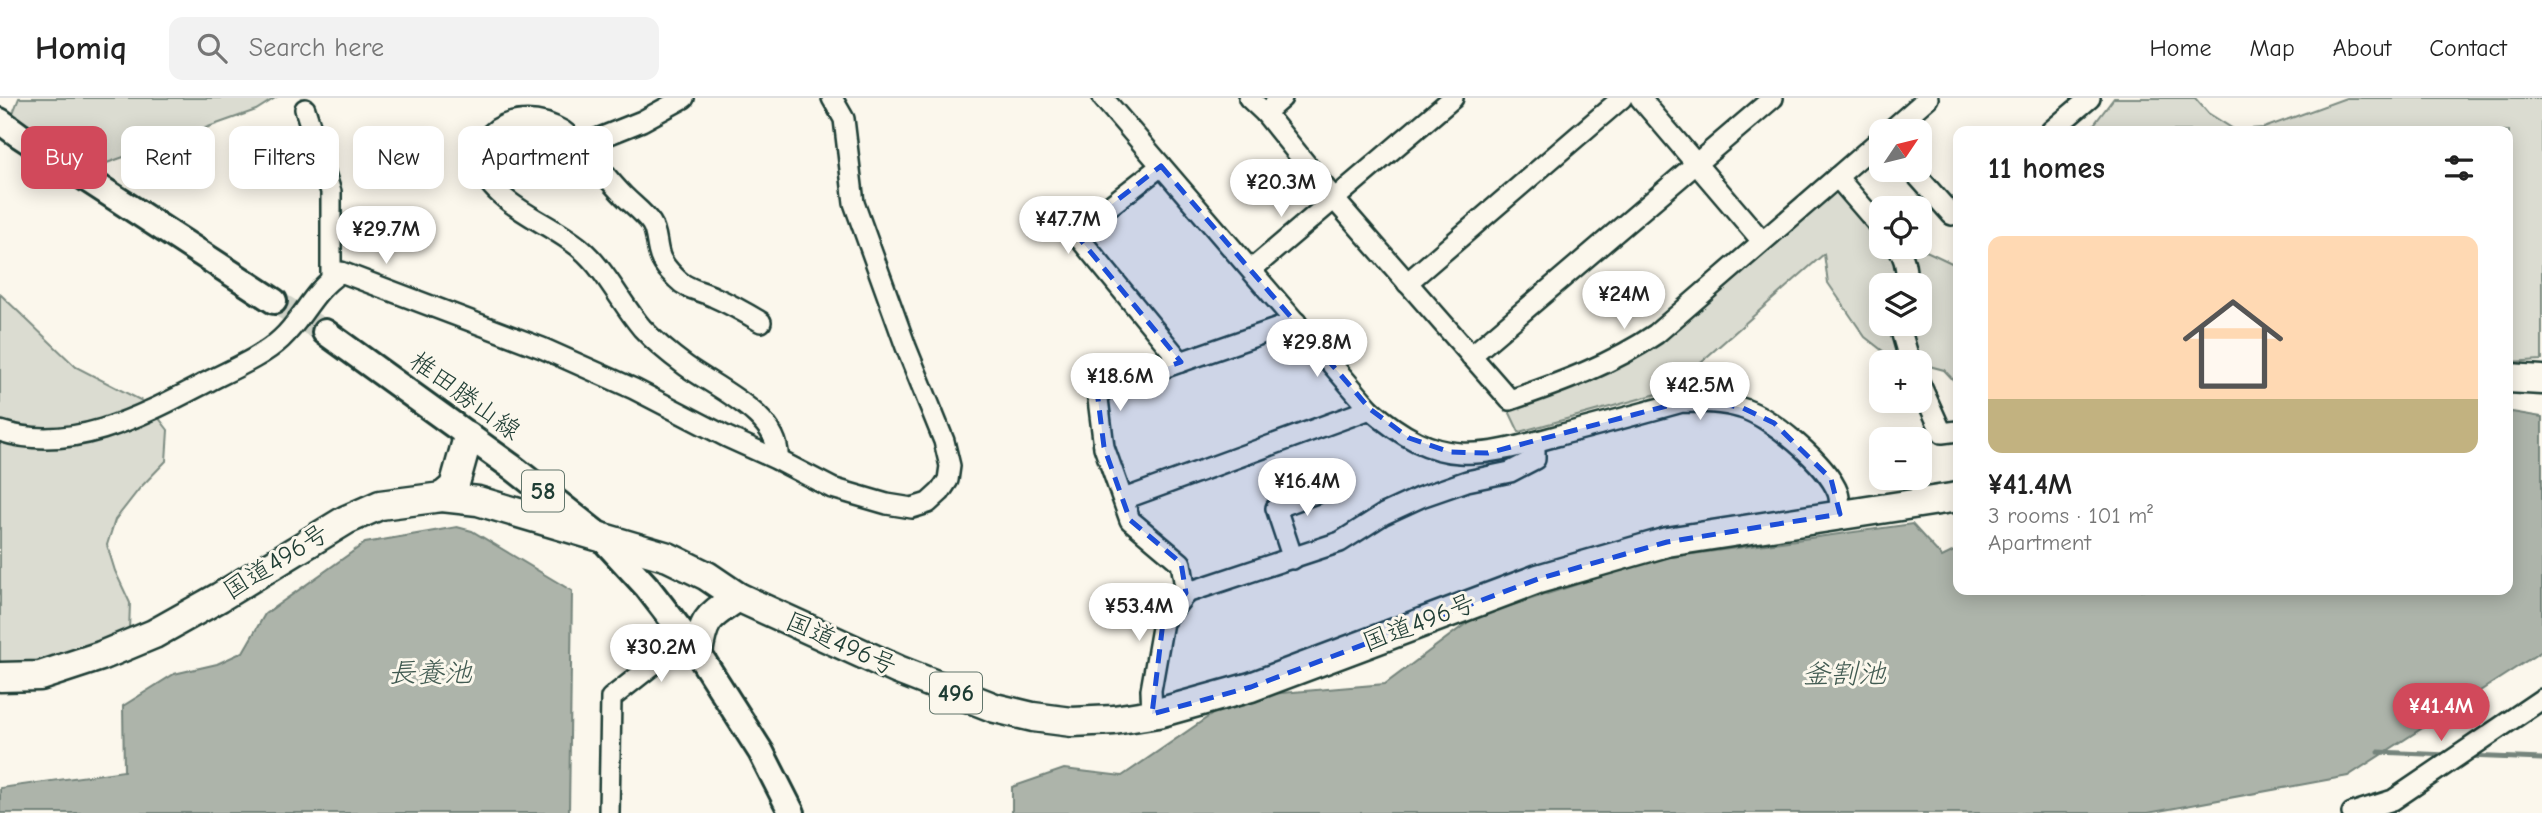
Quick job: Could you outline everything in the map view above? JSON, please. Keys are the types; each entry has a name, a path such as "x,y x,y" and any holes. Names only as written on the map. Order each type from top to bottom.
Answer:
{"highway":[{"path":"2513,378 2542,380"},
{"path":"442,498 454,487 468,437"},
{"name":"国道496号","path":"0,677 40,676 101,656 154,634 346,520 380,505 442,498 478,501 668,557 707,576 738,597 898,670 995,708 1072,722 1114,720 1152,714 1251,687 1538,579 1667,542 1953,498"},
{"path":"693,645 702,625 738,597"}],"main road":[{"path":"0,121 274,301"},
{"name":"椎田勝山線","path":"325,331 512,467 601,537 647,587 693,645 761,752 792,813"}],"street":[{"path":"613,133 642,121 684,98"},
{"path":"0,430 19,437 47,439 79,435 156,408 281,340 324,283 341,272 542,348 635,389 727,438 832,488 887,504 912,508 928,503 948,480 950,466 944,442 854,202 844,119 832,98"},
{"path":"1103,98 1370,409 1409,438 1428,447 1450,452 1488,453 1682,402 1713,402 1743,408 1774,423 1831,479 1838,494 1840,514"},
{"path":"1250,98 1335,200 1510,400 1561,383 1634,349 1656,334 1869,149"},
{"path":"1265,113 1282,98"},
{"path":"1252,270 1453,98"},
{"path":"1407,283 1622,98"},
{"path":"1640,98 1762,241"},
{"path":"1471,356 1773,98"},
{"path":"1904,119 1928,98"},
{"path":"2057,126 2090,98"},
{"path":"305,109 331,192 331,279"},
{"path":"496,126 512,117 526,115 556,126"},
{"path":"1161,166 1075,233 1181,362"},
{"path":"1837,177 1869,214"},
{"path":"1923,182 1953,214"},
{"path":"613,184 651,223 663,263 677,280 688,289 713,296 761,322"},
{"path":"495,189 580,248 601,271 643,329 685,365 746,405 763,421 779,446 778,460"},
{"path":"1186,593 1181,563 1130,520 1104,447 1097,391 1296,322"},
{"path":"1124,499 1370,409"},
{"path":"1932,411 1942,433 1953,432"},
{"path":"1152,714 1152,690 1163,622 1186,593 1340,542 1384,514 1420,497 1467,481 1510,472 1535,459 1535,442"},
{"path":"1293,559 1276,508 1338,485"},
{"path":"609,813 611,698 693,645"},
{"path":"2352,813 2393,800 2542,699"}],"highlighted area":[{"path":"1161,166 1370,409 1409,438 1450,452 1488,453 1682,402 1713,402 1743,408 1774,423 1831,479 1840,514 1667,542 1538,579 1251,687 1152,714 1163,622 1186,593 1181,563 1130,520 1104,447 1097,391 1181,362 1075,233"}],"shaded area":[{"path":"19,98 275,98 256,110 211,126 121,126 121,158 107,163 107,126 21,126 11,118"},
{"path":"2114,98 2195,98 2208,113 2229,126 2093,126"},
{"path":"2346,98 2542,98 2542,360 2513,362 2513,126 2269,126"},
{"path":"1845,183 1869,206 1869,259 1932,259 1932,254 1953,264 1953,380 1944,370 1932,367 1932,350 1882,350 1865,337 1828,283 1824,254 1668,391 1519,432 1509,411 1637,356"},
{"path":"0,294 76,367 148,404 168,430 166,461 115,520 107,545 115,571 130,603 129,631 112,658 0,673"}],"water":[{"name":"釜割池","path":"2513,412 2542,417 2542,651 2348,776 2148,813 1012,813 1012,787 1064,769 1122,776 1217,711 1270,694 1385,684 1475,617 1656,559 1912,524 1942,557 1953,552 1953,595 2513,595"},
{"name":"長養池","path":"457,527 472,531 572,591 569,813 0,813 0,788 124,771 123,706 174,674 217,664 243,652 265,614 365,543"}],"waterway":[{"path":"2378,752 2448,755"},
{"path":"2468,756 2542,759"}],"tunnel":[{"path":"274,301 325,332"}]}
